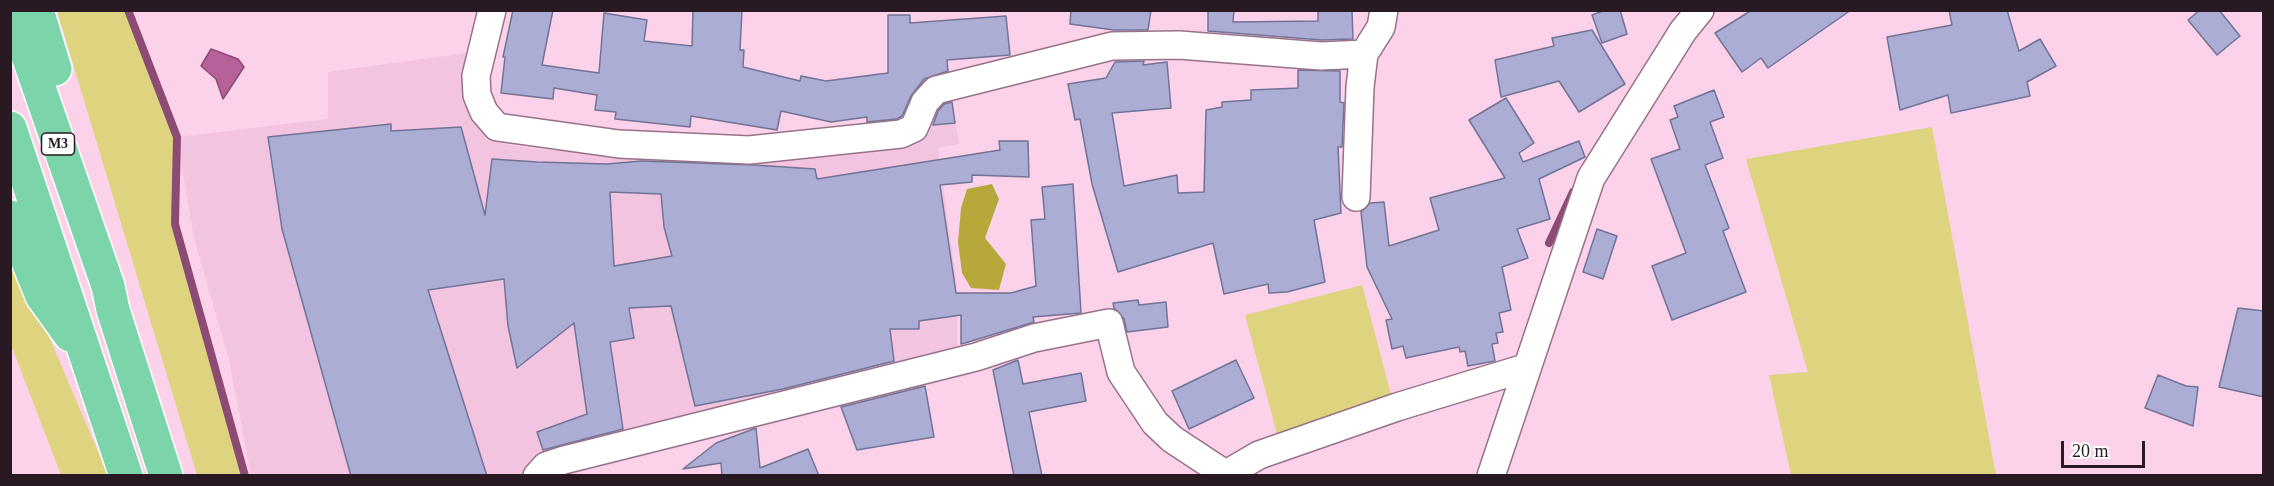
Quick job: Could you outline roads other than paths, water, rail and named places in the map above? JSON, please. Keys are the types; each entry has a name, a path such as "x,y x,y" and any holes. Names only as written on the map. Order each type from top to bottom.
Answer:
{"highway":[{"name":"M3","path":"12,10 105,278 166,476"},
{"path":"37,10 49,53 113,240 105,278"},
{"name":"M3","path":"10,128 126,476"},
{"path":"10,217 42,296 90,364"}],"street":[{"path":"492,10 476,76 477,95 484,112 497,127 550,136 631,144 749,150 901,134 914,128 925,102 936,90 1112,46 1179,45 1321,56 1364,54"},
{"path":"1356,197 1360,87 1364,54 1381,27 1384,10"},
{"path":"1491,476 1591,178 1677,40 1700,10"},
{"path":"537,476 546,466 564,460 976,357 1034,338 1109,323 1121,372 1155,423 1172,440 1224,475 1259,455 1397,407 1526,368"}],"waterway":[{"path":"128,10 177,137 175,224 245,476"},
{"path":"1549,243 1573,192"}]}
